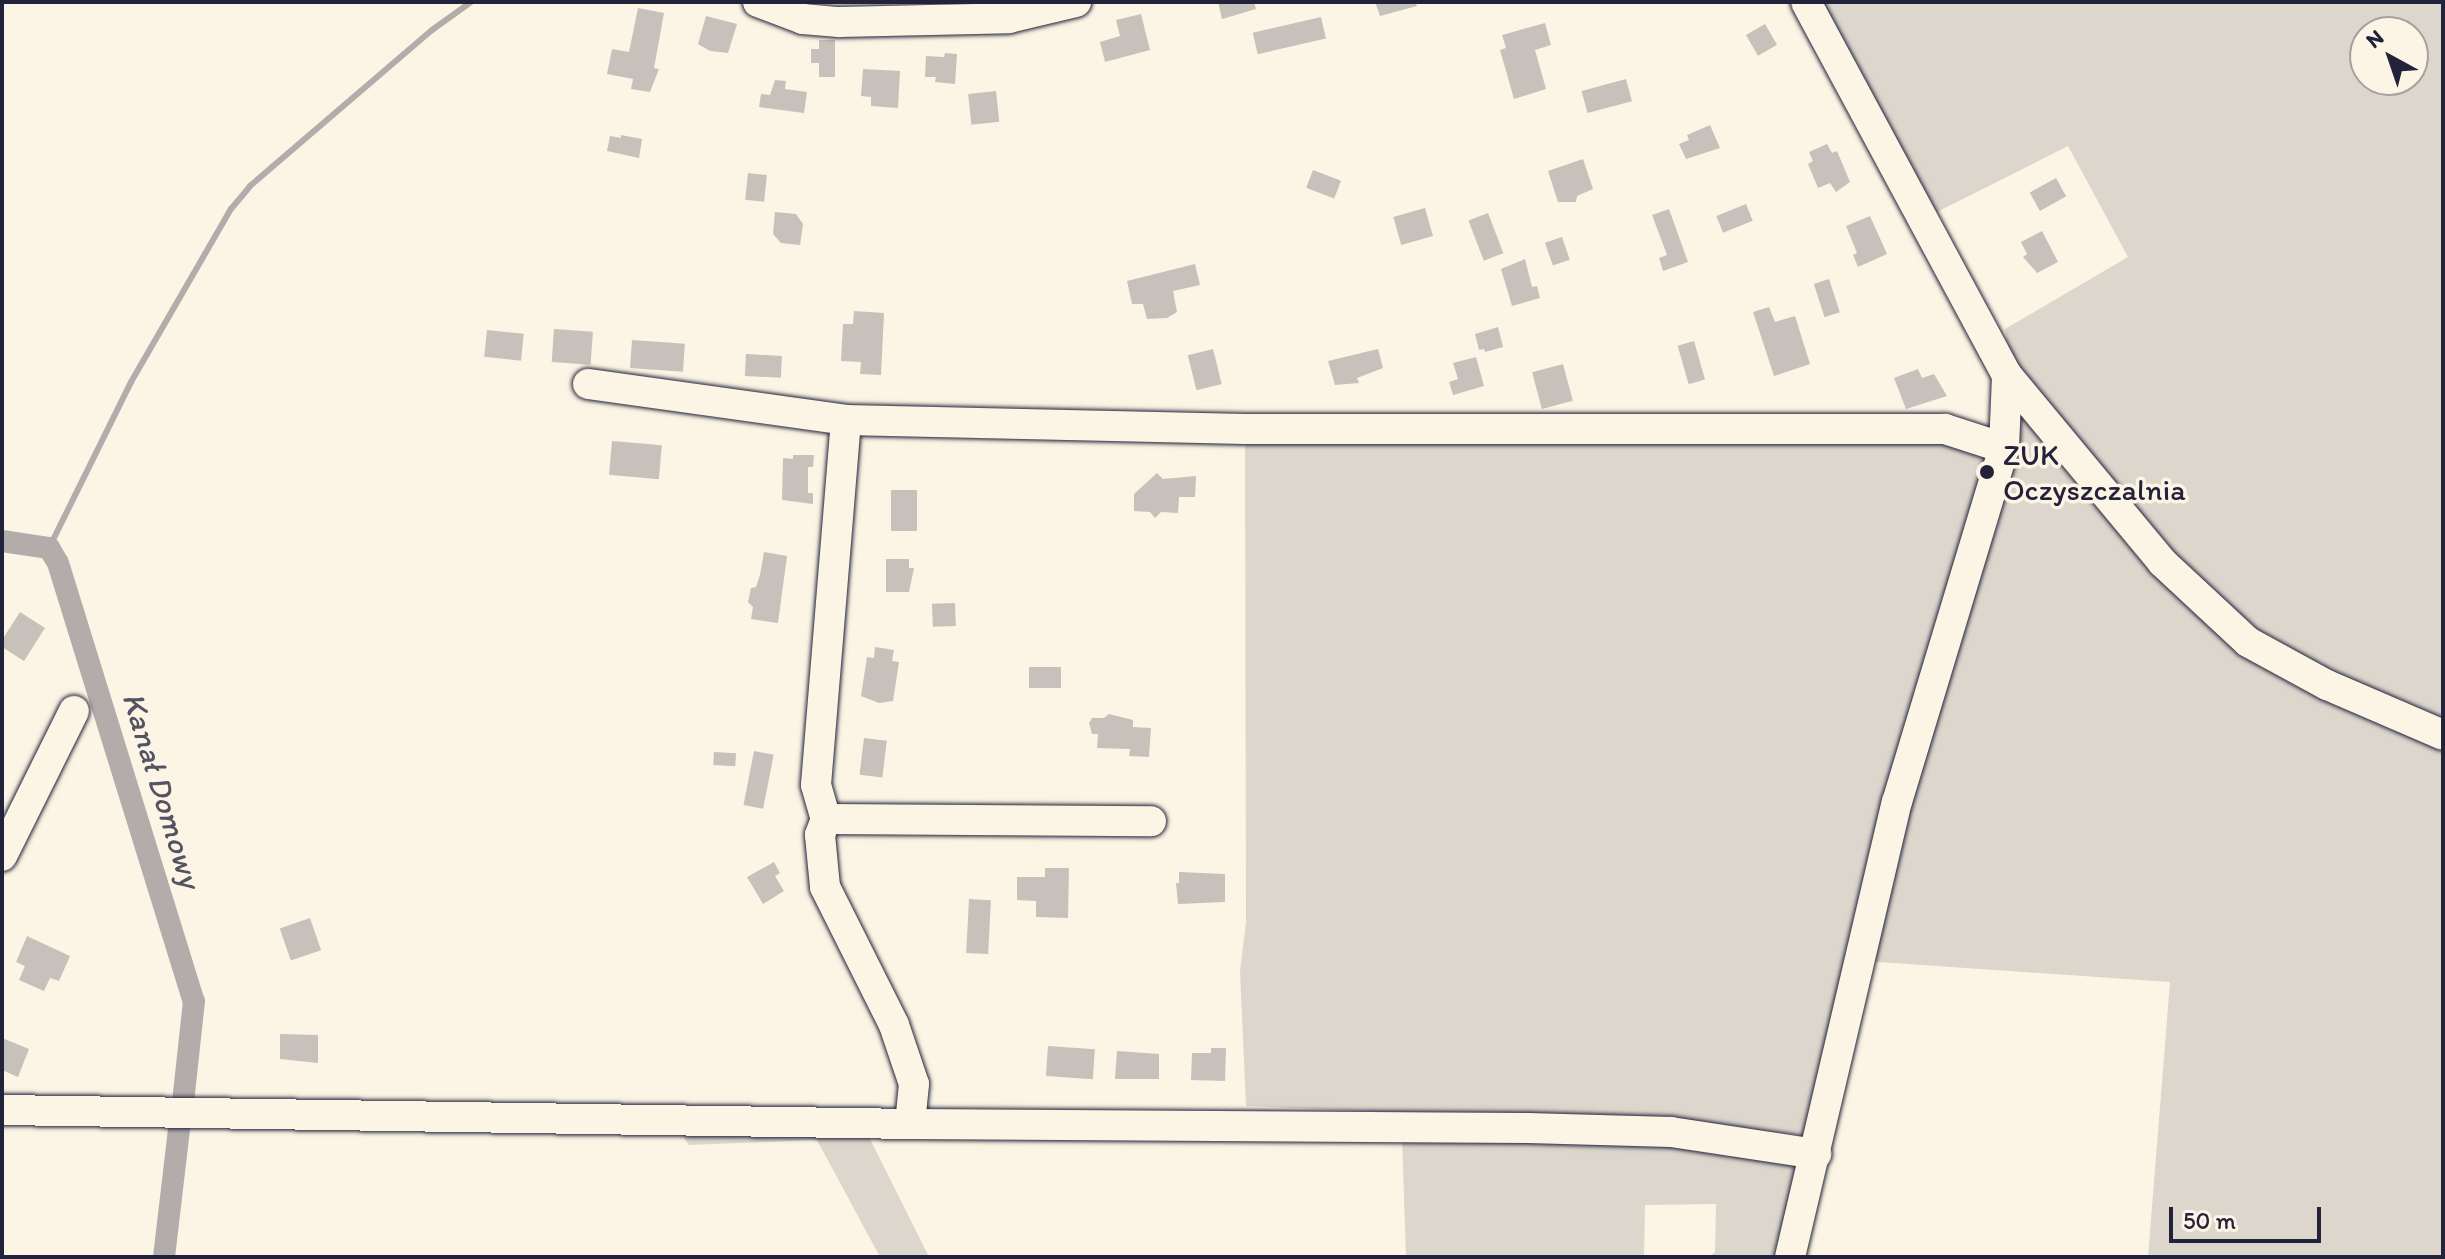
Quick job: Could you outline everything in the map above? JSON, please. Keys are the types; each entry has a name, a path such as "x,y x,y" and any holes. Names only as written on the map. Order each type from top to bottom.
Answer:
{"street":[{"path":"758,2 803,19 839,22 1009,18 1076,2"},
{"path":"1806,2 2007,375 2162,562 2248,642 2327,685 2443,735"},
{"path":"1790,1257 1897,802 2004,448 2007,375"},
{"path":"588,384 846,420 1245,429 1945,429 2004,448"},
{"path":"846,420 816,785 826,819 820,835 825,887 894,1025 914,1084 910,1124"},
{"path":"2,856 74,711"},
{"path":"826,819 1151,821"},
{"path":"2,1110 910,1124 1655,1131 1816,1154"}],"shaded area":[{"path":"1816,2 2443,2 2443,1257 2148,1257 2170,982 1850,960 1805,1135 1699,1124 1246,1106 1240,971 1246,922 1245,429 2000,438 2017,395 2005,329 2128,257 2068,146 1937,212"},
{"path":"676,1126 868,1135 929,1257 880,1257 817,1140 689,1145"},
{"path":"1402,1137 1640,1139 1806,1160 1779,1257 1709,1257 1715,1252 1716,1204 1645,1205 1644,1257 1406,1257"}],"building":[{"path":"1218,2 1254,2 1256,9 1222,19"},
{"path":"1375,2 1415,2 1417,6 1380,16"},
{"path":"638,8 664,13 654,68 659,69 650,92 631,89 633,79 607,74 612,49 629,52"},
{"path":"1141,14 1150,50 1105,62 1100,42 1120,36 1116,20"},
{"path":"706,16 737,24 728,53 710,51 698,44"},
{"path":"1321,17 1326,38 1258,54 1253,33"},
{"path":"1545,23 1551,45 1535,50 1546,89 1514,99 1500,50 1506,48 1502,35"},
{"path":"1765,24 1777,45 1758,56 1746,35"},
{"path":"819,40 835,40 835,77 819,77 819,63 811,63 811,49 819,49"},
{"path":"945,53 957,54 955,84 935,82 936,77 925,77 926,56 944,57"},
{"path":"863,69 900,71 898,108 871,106 871,97 861,96"},
{"path":"1626,79 1632,101 1588,113 1582,91"},
{"path":"775,80 786,81 785,89 807,92 804,113 759,107 761,94 770,95"},
{"path":"996,91 999,122 971,125 968,94"},
{"path":"1710,125 1720,148 1686,159 1679,144 1689,140 1687,135"},
{"path":"621,135 642,139 639,158 607,151 610,136 621,138"},
{"path":"1827,144 1832,153 1837,151 1850,182 1836,192 1830,183 1818,188 1808,164 1813,161 1809,152"},
{"path":"1583,159 1593,189 1577,196 1576,202 1558,202 1548,171"},
{"path":"1313,170 1341,181 1334,198 1306,188"},
{"path":"748,173 767,175 764,202 745,200"},
{"path":"2056,178 2066,196 2040,211 2030,193"},
{"path":"1746,204 1753,221 1723,233 1716,216"},
{"path":"1425,208 1433,236 1401,245 1393,217"},
{"path":"1669,209 1688,262 1663,271 1659,258 1667,255 1652,215"},
{"path":"775,212 796,214 803,224 800,245 781,243 773,234"},
{"path":"1488,213 1503,253 1484,261 1468,221"},
{"path":"1870,216 1887,254 1858,267 1853,255 1857,253 1846,226"},
{"path":"2042,231 2058,262 2037,273 2023,257 2027,254 2021,242"},
{"path":"1562,237 1570,260 1553,266 1545,243"},
{"path":"1525,259 1532,287 1537,286 1540,298 1512,306 1501,269"},
{"path":"1195,264 1200,285 1173,291 1177,312 1167,318 1147,319 1143,304 1132,304 1127,281"},
{"path":"1829,279 1840,312 1825,317 1814,284"},
{"path":"1769,307 1775,322 1795,316 1810,364 1774,376 1753,312"},
{"path":"854,311 884,313 881,375 860,374 861,362 841,361 843,324 853,324"},
{"path":"1498,327 1503,347 1485,352 1484,349 1479,350 1475,334"},
{"path":"554,329 593,332 591,365 552,362"},
{"path":"487,330 524,334 521,361 484,357"},
{"path":"632,340 685,344 683,372 630,368"},
{"path":"1694,341 1705,379 1689,384 1678,346"},
{"path":"1213,349 1222,384 1196,390 1188,355"},
{"path":"1378,349 1383,368 1357,378 1359,383 1335,385 1328,361"},
{"path":"746,354 782,356 781,378 745,376"},
{"path":"1476,357 1484,386 1453,395 1449,382 1458,379 1453,363"},
{"path":"1563,364 1573,401 1542,409 1532,372"},
{"path":"1918,369 1922,378 1934,374 1947,396 1906,409 1894,378"},
{"path":"612,441 662,445 659,479 609,475"},
{"path":"793,455 814,455 813,467 808,467 808,493 813,493 813,504 782,500 783,458 793,459"},
{"path":"1157,473 1163,479 1196,476 1195,497 1179,497 1178,513 1161,512 1155,518 1150,512 1134,511 1134,494"},
{"path":"891,490 917,490 917,531 891,531"},
{"path":"764,552 787,556 778,623 751,619 753,607 748,602 751,588 756,587 760,575"},
{"path":"886,559 909,559 909,568 914,568 909,592 886,592"},
{"path":"955,603 956,626 933,627 932,604"},
{"path":"20,612 45,628 24,661 2,647 2,640"},
{"path":"875,647 894,650 892,661 899,662 893,701 879,703 861,696 867,657 874,658"},
{"path":"1029,667 1061,667 1061,688 1029,688"},
{"path":"1109,714 1133,720 1133,727 1151,728 1149,757 1129,756 1130,749 1097,748 1098,734 1092,734 1089,723 1092,718 1104,718"},
{"path":"864,738 887,741 882,778 859,775"},
{"path":"754,751 774,755 763,809 744,805"},
{"path":"714,752 736,753 735,766 713,765"},
{"path":"774,862 780,873 775,876 784,891 763,904 747,877"},
{"path":"1045,868 1069,868 1068,918 1036,917 1036,901 1017,900 1017,877 1045,877"},
{"path":"1179,872 1225,874 1225,902 1178,904 1176,883 1179,883"},
{"path":"969,899 991,900 988,954 966,953"},
{"path":"310,918 321,950 291,961 280,928"},
{"path":"27,936 70,956 59,981 50,978 44,991 19,980 25,966 16,962"},
{"path":"280,1034 318,1035 318,1063 280,1059"},
{"path":"2,1038 29,1049 18,1077 2,1070"},
{"path":"1048,1046 1095,1049 1093,1079 1046,1076"},
{"path":"1211,1048 1226,1048 1225,1081 1191,1080 1192,1053 1211,1053"},
{"path":"1117,1051 1159,1054 1159,1079 1115,1079"}],"waterway":[{"path":"49,548 131,382 231,209 250,186 432,30 471,2"},
{"name":"Kanał Domowy","path":"2,541 49,548 58,563 194,1001 183,1102"},
{"name":"Kanał Domowy","path":"164,1257 180,1121"}],"place":[{"name":"ZUK Oczyszczalnia","path":"1987,472"}]}
